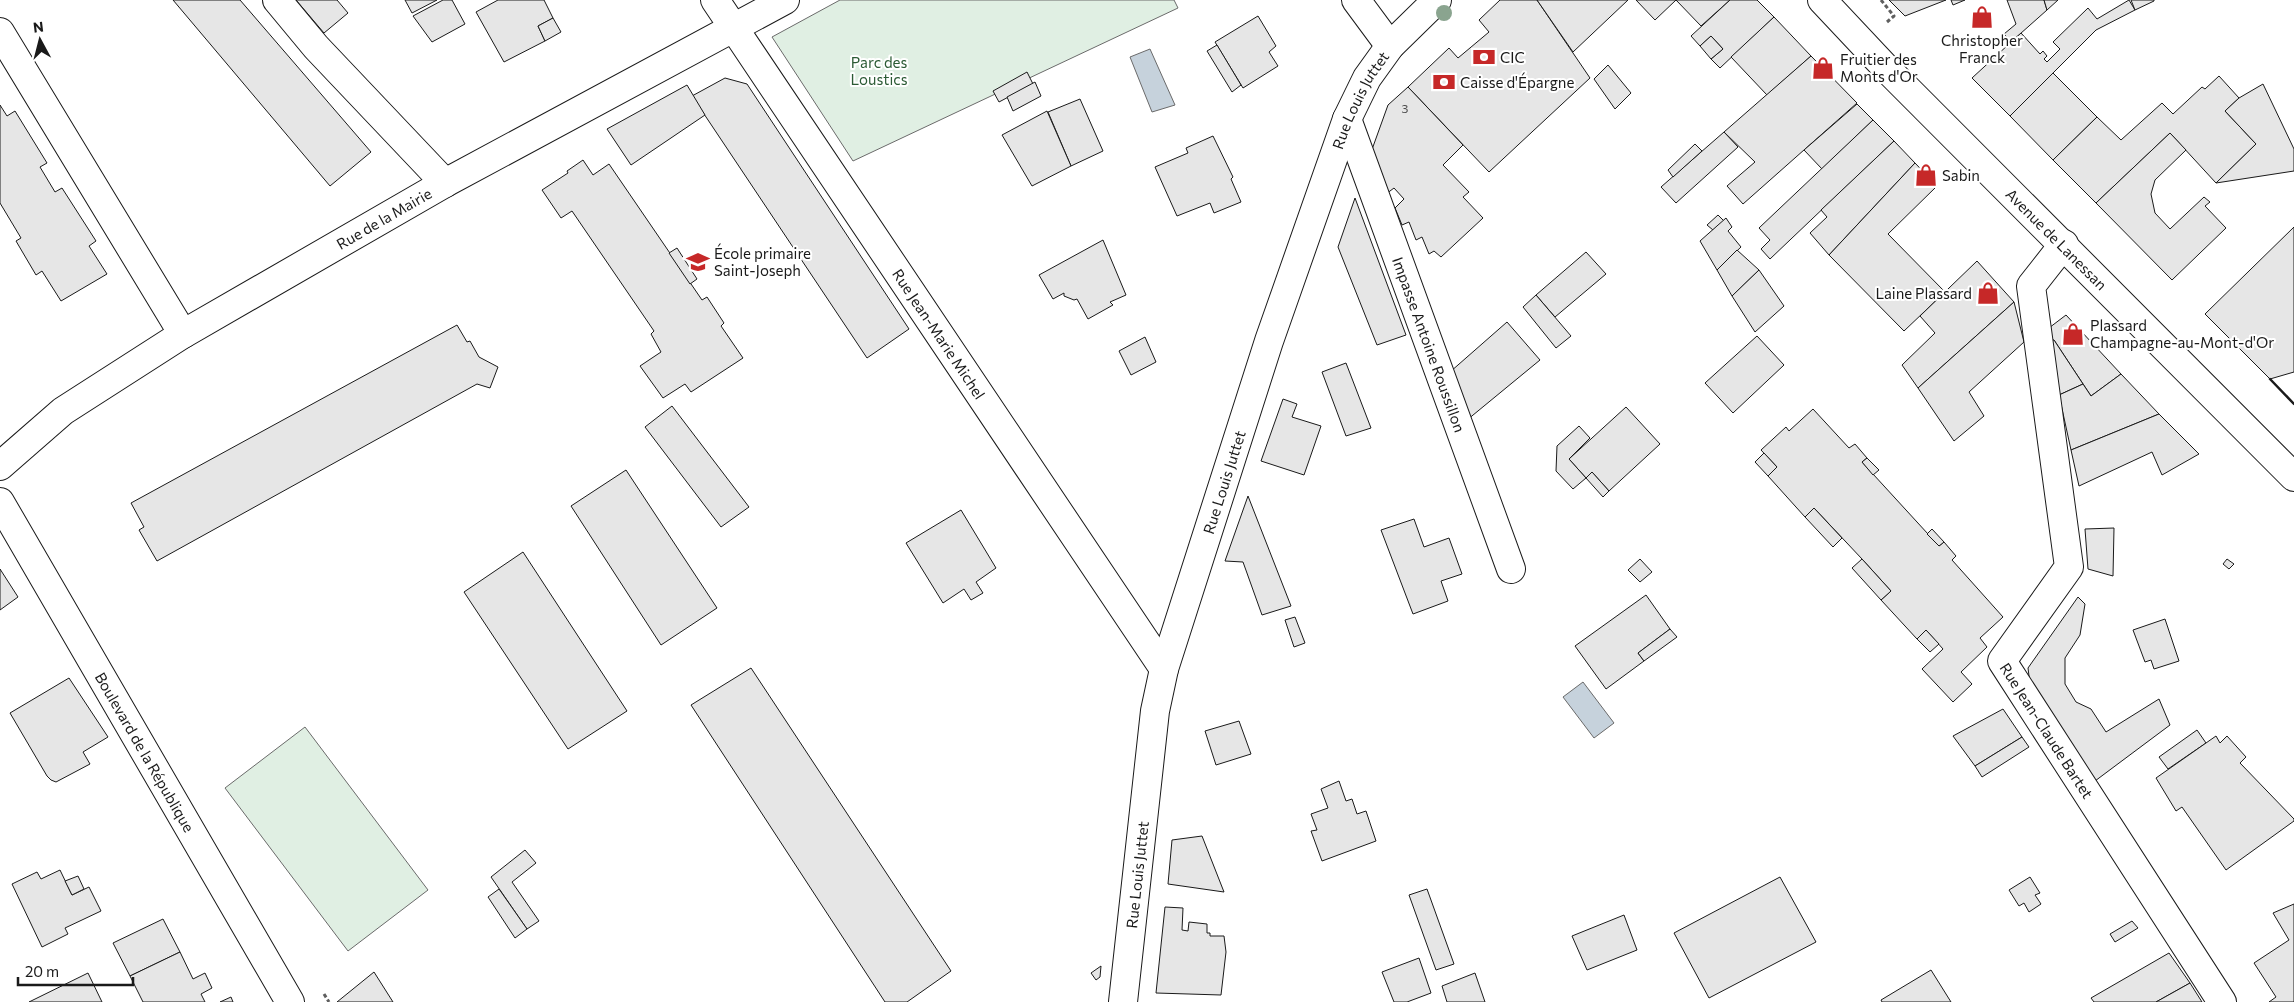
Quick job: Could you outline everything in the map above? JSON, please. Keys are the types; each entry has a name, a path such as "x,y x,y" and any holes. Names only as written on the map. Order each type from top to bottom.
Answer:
{"street":[{"path":"277,0 316,47 445,183"},
{"name":"Rue de la Mairie","path":"0,466 63,411 183,334 445,183 725,15 785,0"},
{"path":"1356,0 1390,46"},
{"name":"Rue Louis Juttet","path":"1123,1002 1155,711 1164,669 1269,341 1347,119 1367,78 1390,46 1436,0"},
{"name":"Avenue de Lanessan","path":"1825,1 1885,67 2294,476"},
{"name":"Rue Jean-Marie Michel","path":"725,15 1164,669"},
{"path":"3,42 183,334"},
{"name":"Impasse Antoine Roussillon","path":"1347,119 1511,570"},
{"name":"Rue Jean-Claude Bartet","path":"2064,244 2031,286 2069,567 2002,661 2222,1002"},
{"name":"Boulevard de la République","path":"0,502 290,1002"}],"path":[{"path":"1881,0 1894,16"}],"green space":[{"name":"Parc des Loustics","path":"840,0 1174,0 1178,8 853,161 772,37"},
{"path":"305,727 428,890 348,951 225,788"}],"shaded area":[{"path":"1150,49 1175,105 1152,112 1130,57"},
{"path":"1583,682 1614,723 1594,738 1563,697"}],"building":[{"path":"173,0 240,0 371,152 330,186"},
{"path":"296,0 337,0 348,13 324,33"},
{"path":"405,0 437,0 412,13"},
{"path":"443,0 452,0 465,24 432,42 413,16"},
{"path":"498,0 544,0 553,18 538,26 545,41 504,62 476,12"},
{"path":"1500,0 1537,0 1590,78 1489,172 1408,87 1449,48 1458,58 1489,32 1479,20"},
{"path":"1537,0 1628,0 1573,52"},
{"path":"1636,0 1676,0 1655,20"},
{"path":"1676,0 1730,0 1701,26"},
{"path":"1730,0 1757,0 1774,17 1720,68 1711,59 1723,49 1711,36 1700,46 1691,36"},
{"path":"1889,0 1946,0 1905,16"},
{"path":"1951,0 1965,0 1953,5"},
{"path":"2007,0 2044,0 2047,10 2011,42 2004,34 2016,24"},
{"path":"2044,0 2058,0 2047,10"},
{"path":"2129,0 2135,10 2096,30 2010,116 1972,78 2021,33 2040,54 2043,51 2047,56 2044,59 2047,62 2060,49 2053,42 2088,8 2097,19"},
{"path":"2131,0 2154,0 2154,1 2135,10"},
{"path":"1258,16 1276,46 1269,52 1278,66 1243,88 1215,42"},
{"path":"1774,17 1811,56 1767,95 1731,57"},
{"path":"553,18 561,32 545,41 538,26"},
{"path":"1711,36 1723,49 1711,59 1700,46"},
{"path":"1217,45 1241,85 1232,92 1207,51"},
{"path":"1811,56 1857,103 1743,204 1727,186 1755,162 1724,132"},
{"path":"1608,65 1631,93 1615,109 1594,79"},
{"path":"1027,72 1033,84 999,102 993,91"},
{"path":"2053,73 2097,117 2053,160 2010,116"},
{"path":"2219,76 2239,98 2225,111 2256,144 2216,183 2170,133 2096,203 2053,160 2097,117 2121,140 2162,103 2173,114 2202,87 2205,89"},
{"path":"725,78 747,84 909,329 867,358 692,96"},
{"path":"1035,82 1041,96 1013,111 1007,97"},
{"path":"2263,84 2294,149 2294,171 2216,183 2256,144 2225,111 2239,98"},
{"path":"687,85 705,115 631,165 607,129"},
{"path":"1408,87 1463,145 1443,165 1469,192 1463,197 1483,218 1441,257 1434,251 1429,254 1422,237 1416,240 1409,222 1402,225 1395,208 1404,199 1394,188 1386,194 1370,155 1388,105"},
{"path":"1080,99 1103,151 1071,166 1048,112"},
{"path":"1857,104 1873,120 1822,169 1804,150"},
{"path":"0,105 7,116 15,111 47,163 40,167 55,192 62,188 96,241 89,246 107,274 61,301 42,271 36,275 16,241 21,238 0,203"},
{"path":"1047,111 1071,166 1032,186 1002,135"},
{"path":"1873,120 1894,141 1770,259 1761,249 1770,240 1759,228"},
{"path":"1724,132 1738,147 1676,203 1661,187"},
{"path":"2170,133 2186,150 2155,180 2151,194 2155,213 2170,229 2204,197 2210,202 2205,206 2226,228 2172,280 2096,203"},
{"path":"1213,136 1233,177 1231,179 1241,202 1214,213 1210,203 1177,216 1155,167 1188,153 1186,148"},
{"path":"1894,141 1915,163 1829,255 1810,233 1827,217 1821,210"},
{"path":"1695,144 1702,151 1673,177 1668,170"},
{"path":"583,160 593,175 609,164 702,300 707,297 724,323 721,326 743,358 691,392 685,384 663,398 640,366 661,352 651,334 654,331 572,211 561,218 542,190 568,173 567,171"},
{"path":"1915,163 1937,186 1888,234 1945,292 1904,331 1829,255"},
{"path":"1355,198 1406,335 1377,345 1338,247"},
{"path":"1718,215 1724,221 1713,230 1707,225"},
{"path":"1726,218 1732,227 1728,231 1741,247 1717,270 1700,241"},
{"path":"2294,227 2294,372 2270,379 2205,314"},
{"path":"1103,240 1126,295 1110,302 1113,305 1088,319 1077,299 1074,300 1064,296 1064,293 1053,299 1039,275"},
{"path":"677,248 697,279 690,284 669,253"},
{"path":"1737,250 1759,270 1732,296 1717,270"},
{"path":"1586,252 1606,274 1555,317 1536,295"},
{"path":"1977,261 2014,302 1918,388 1902,365 1935,333 1920,316"},
{"path":"1759,270 1784,306 1755,332 1732,296"},
{"path":"1536,295 1571,336 1556,348 1523,307"},
{"path":"2014,302 2024,342 1969,392 1984,416 1954,441 1918,388"},
{"path":"2066,315 2121,374 2091,396 2054,340 2047,341 2045,331"},
{"path":"1507,322 1540,360 1467,420 1442,379"},
{"path":"457,325 467,342 470,341 479,357 498,367 490,388 477,384 157,561 139,530 144,527 131,503"},
{"path":"1757,336 1784,365 1733,413 1705,383"},
{"path":"1145,337 1156,362 1131,375 1119,351"},
{"path":"2054,340 2083,384 2059,395 2047,341"},
{"path":"1346,363 1371,428 1346,436 1322,372"},
{"path":"2121,374 2159,414 2071,450 2059,395 2083,384 2091,396"},
{"path":"1283,399 1297,404 1292,417 1321,426 1304,475 1261,461"},
{"path":"672,406 749,507 721,527 645,427"},
{"path":"1626,407 1660,444 1609,491 1592,472 1586,478 1569,459"},
{"path":"1813,409 1849,448 1855,444 1867,458 1862,462 1939,546 1944,542 1956,556 1952,560 2003,617 1980,638 1987,647 1961,672 1972,684 1953,702 1922,669 1943,649 1926,630 1917,639 1881,600 1891,591 1862,559 1814,508 1805,517 1768,476 1777,467 1761,450 1786,427 1789,431"},
{"path":"2159,414 2199,454 2162,475 2152,452 2079,486 2071,450"},
{"path":"1579,426 1590,438 1569,459 1586,478 1573,489 1556,471 1557,446"},
{"path":"1764,453 1777,467 1768,476 1755,462"},
{"path":"1867,458 1879,470 1873,475 1862,462"},
{"path":"626,470 717,608 661,645 571,506"},
{"path":"1592,472 1609,491 1603,497 1586,478"},
{"path":"1248,496 1291,606 1262,615 1243,562 1225,561"},
{"path":"1814,508 1842,538 1833,547 1805,517"},
{"path":"961,510 996,568 976,582 983,593 971,600 964,589 943,603 906,543"},
{"path":"1414,519 1424,547 1449,538 1462,574 1441,581 1448,601 1413,614 1381,530"},
{"path":"2114,528 2113,576 2088,569 2085,529"},
{"path":"1932,529 1944,542 1939,546 1927,534"},
{"path":"523,552 627,711 568,749 464,592"},
{"path":"1640,559 1652,572 1640,582 1628,570"},
{"path":"1862,559 1891,591 1881,600 1852,568"},
{"path":"2227,559 2234,564 2229,569 2223,564"},
{"path":"0,569 18,597 0,610"},
{"path":"1646,595 1670,629 1638,653 1644,661 1606,689 1575,646"},
{"path":"2078,597 2085,604 2080,635 2065,658 2065,684 2076,702 2091,709 2106,732 2159,699 2170,725 2095,781 2030,684 2028,668"},
{"path":"1295,617 1305,643 1294,647 1285,620"},
{"path":"2165,619 2179,661 2154,669 2151,660 2145,662 2133,630"},
{"path":"1670,629 1677,637 1644,661 1638,653"},
{"path":"1926,630 1939,644 1930,652 1917,639"},
{"path":"751,668 951,971 907,1002 885,1002 691,705"},
{"path":"69,678 108,737 83,752 90,764 56,782 47,776 10,713"},
{"path":"2003,709 2022,737 1975,766 1953,736"},
{"path":"1239,721 1251,754 1216,765 1205,731"},
{"path":"2197,730 2206,743 2168,769 2159,757"},
{"path":"2216,736 2220,743 2227,736 2246,757 2240,763 2294,819 2294,821 2226,870 2182,807 2176,811 2156,778"},
{"path":"2022,737 2029,747 1982,777 1975,766"},
{"path":"1339,781 1346,801 1352,799 1357,814 1366,811 1376,841 1322,861 1311,831 1317,830 1311,814 1328,808 1321,789"},
{"path":"1202,836 1224,892 1168,884 1172,840"},
{"path":"525,850 536,863 512,882 539,921 527,929 491,877"},
{"path":"60,870 72,895 89,887 101,911 65,928 68,934 42,947 12,884 37,872 41,879"},
{"path":"78,876 84,889 72,895 65,881"},
{"path":"1780,877 1816,942 1709,998 1674,933"},
{"path":"2030,877 2040,893 2035,895 2041,904 2029,912 2024,903 2019,906 2009,890"},
{"path":"499,889 527,929 515,938 488,897"},
{"path":"1427,889 1454,964 1436,970 1409,895"},
{"path":"2294,904 2294,1002 2269,1002 2276,997 2254,963 2289,940 2273,913"},
{"path":"1165,907 1183,908 1182,930 1188,931 1189,922 1207,924 1207,933 1210,933 1210,936 1224,936 1226,952 1221,995 1156,993"},
{"path":"1624,915 1637,950 1587,970 1572,936"},
{"path":"163,919 180,952 130,976 113,943"},
{"path":"2132,921 2138,928 2115,942 2110,934"},
{"path":"180,952 193,979 205,973 212,988 201,994 205,1002 143,1002 130,976"},
{"path":"2169,953 2190,983 2156,1002 2094,1002 2091,998"},
{"path":"1419,958 1431,993 1407,1002 1394,1002 1382,972"},
{"path":"1101,966 1100,977 1096,980 1091,973"},
{"path":"1931,970 1951,1002 1882,1002 1881,1000"},
{"path":"374,972 393,1002 337,1002"},
{"path":"88,973 102,1002 29,1002"},
{"path":"1475,973 1485,1002 1447,1002 1442,986"},
{"path":"2190,983 2202,1002 2156,1002"},
{"path":"231,997 233,1002 220,1002"}],"wall":[{"path":"2270,379 2294,404"}],"place":[{"name":"Christopher Franck","path":"1982,17"},
{"name":"CIC","path":"1484,57"},
{"name":"Fruitier des Monts d'Or","path":"1823,68"},
{"name":"Caisse d'Épargne","path":"1444,82"},
{"name":"Sabin","path":"1926,175"},
{"name":"École primaire Saint-Joseph","path":"698,262"},
{"name":"Laine Plassard","path":"1988,293"},
{"name":"Plassard Champagne-au-Mont-d'Or","path":"2073,334"}]}
